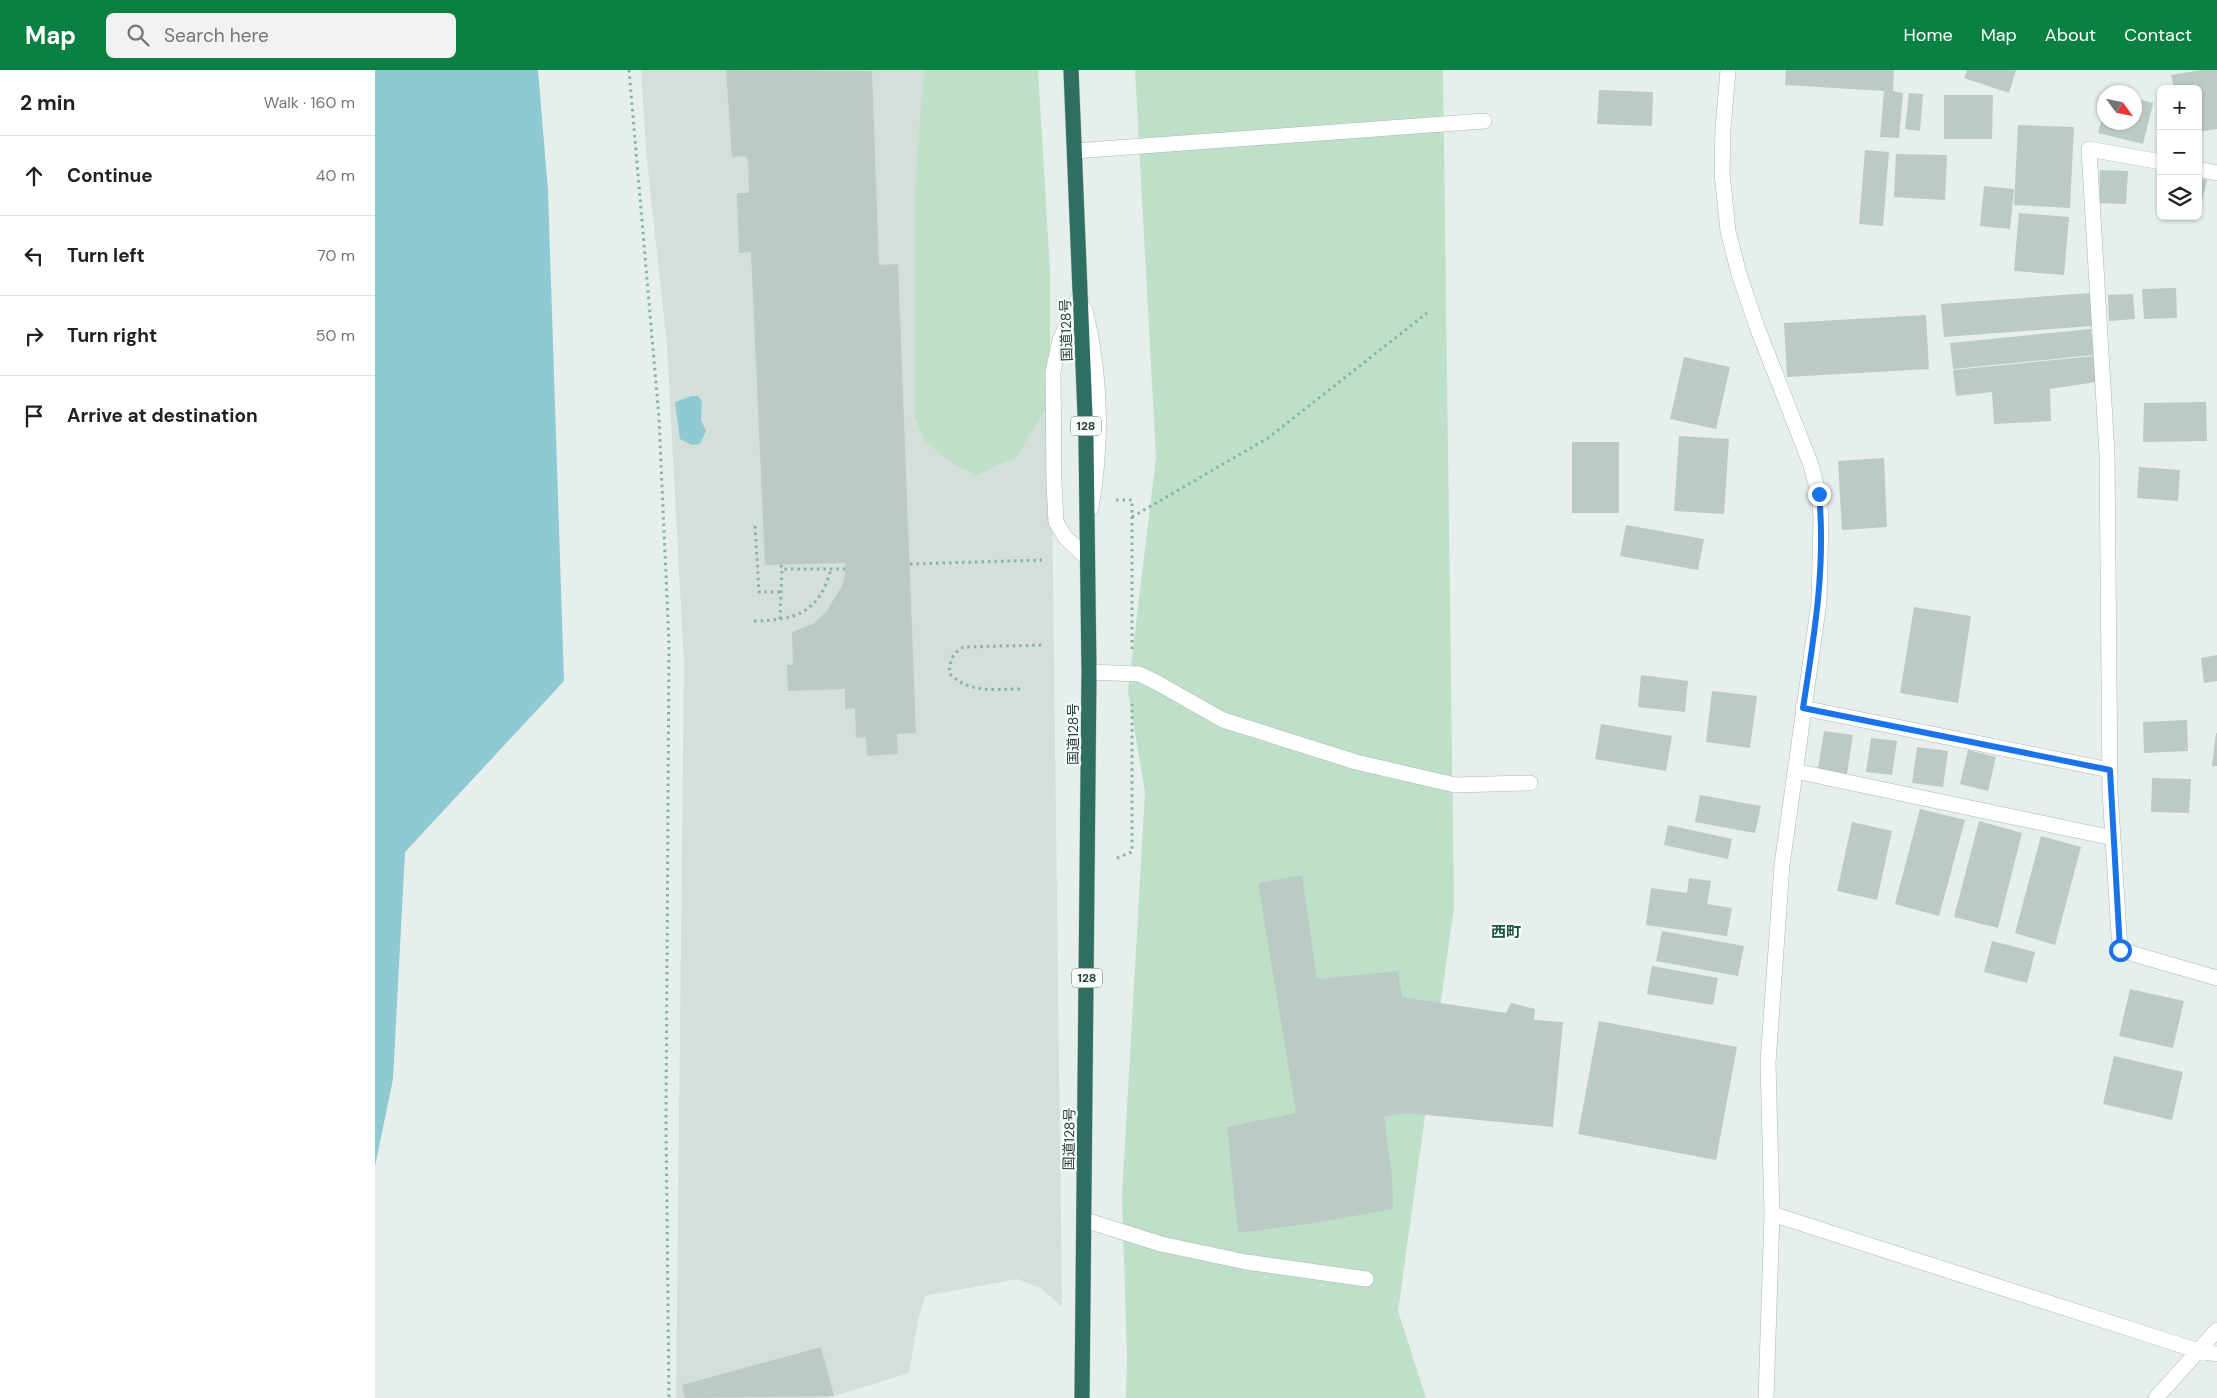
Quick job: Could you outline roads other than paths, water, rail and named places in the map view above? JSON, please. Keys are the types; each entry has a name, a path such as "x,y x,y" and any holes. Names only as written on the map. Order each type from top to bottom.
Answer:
{"highway":[{"name":"国道128号","path":"1071,70 1081,294 1089,672 1082,1398"}],"street":[{"path":"1728,70 1723,129 1722,173 1728,231 1742,283 1777,378 1801,434 1819,494 1821,535 1819,602 1782,865 1768,1062 1772,1214 1766,1398"},
{"path":"1074,151 1484,120"},
{"path":"2157,161 2089,149 2107,454 2110,770 2120,950 2217,978"},
{"path":"2202,170 2217,173"},
{"path":"1081,294 1069,316 1060,340 1053,372 1054,483 1056,522 1065,537 1088,559"},
{"path":"1089,672 1139,674 1154,680 1223,720 1356,762 1455,785 1530,783"},
{"path":"1803,708 2110,770"},
{"path":"1795,771 2113,838"},
{"path":"1772,1214 2199,1351 2217,1354"},
{"path":"1085,1220 1161,1244 1246,1262 1366,1279"},
{"path":"2156,1398 2217,1330"}],"water":[{"path":"375,70 538,70 548,191 564,681 405,852 393,1079 375,1166"},
{"path":"692,396 698,396 702,401 701,420 706,431 700,444 692,445 680,439 675,402"}],"district":[{"name":"西町","path":"1506,932"}]}
